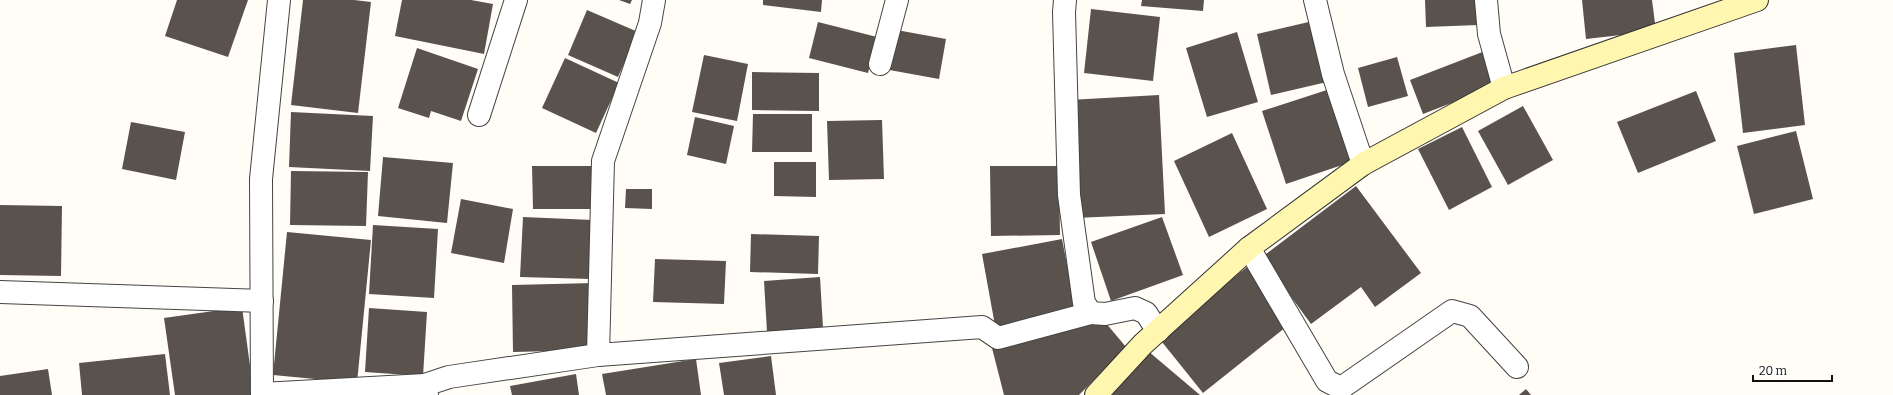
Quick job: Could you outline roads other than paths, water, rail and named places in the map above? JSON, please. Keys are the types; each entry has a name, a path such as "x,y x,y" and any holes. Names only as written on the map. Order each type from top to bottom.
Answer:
{"main road":[{"path":"1096,395 1143,344 1249,248 1363,164 1504,88 1757,0"}],"street":[{"path":"279,0 261,179 262,394 426,390 449,377 598,355 982,327 998,338 1091,313 1105,314 1135,308 1146,313 1158,331"},
{"path":"479,115 516,0"},
{"path":"598,355 603,161 650,23 654,0"},
{"path":"880,64 897,0"},
{"path":"1065,0 1064,12 1069,195 1084,303 1091,313"},
{"path":"1314,0 1333,74 1363,164"},
{"path":"1486,0 1489,34 1504,88"},
{"path":"1249,248 1327,381 1341,388 1452,311 1470,316 1517,367"},
{"path":"0,292 262,301"}]}
